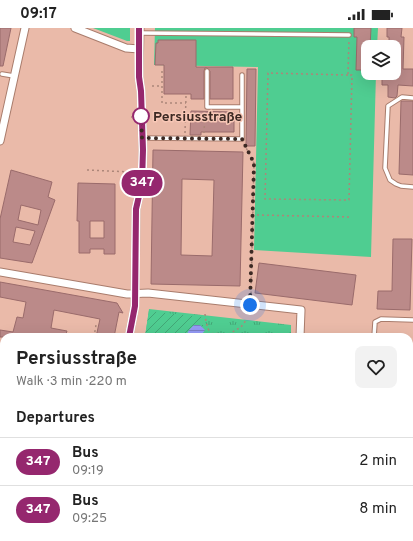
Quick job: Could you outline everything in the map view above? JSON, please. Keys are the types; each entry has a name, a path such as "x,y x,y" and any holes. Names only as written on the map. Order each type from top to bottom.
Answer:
{"street":[{"path":"0,141 25,28"},
{"path":"76,28 128,48 139,49"},
{"path":"130,333 135,306 136,209 142,183 139,30"},
{"path":"0,272 123,293 148,293 301,310 300,333"}],"lane":[{"path":"139,30 349,35"},
{"path":"207,71 207,106 242,107"},
{"path":"2,74 14,76"},
{"path":"142,138 242,139 242,75"},
{"path":"413,98 402,97 388,106 385,168 390,180 396,184 401,186 413,186"},
{"path":"374,333 375,322 381,319 413,320"}],"path":[{"path":"348,75 349,35"},
{"path":"162,71 162,103 186,103"},
{"path":"268,73 348,75 352,75 349,200 265,199 268,73"},
{"path":"152,86 162,86"},
{"path":"185,138 186,96"},
{"path":"204,139 205,106 207,106"},
{"path":"242,139 254,163 250,305"},
{"path":"87,170 131,172"},
{"path":"257,215 350,217"},
{"path":"205,314 210,333"},
{"path":"231,333 241,327 247,319"},
{"path":"95,333 96,325"}],"green space":[{"path":"93,28 130,28 130,41 127,41"},
{"path":"155,28 378,28 377,40 361,40 361,80 376,80 371,257 254,250 258,67 154,65"},
{"path":"149,309 291,325 291,333 146,333"},
{"path":"149,311 203,317 202,323 206,330 204,333 145,333"}],"water":[{"path":"194,325 200,325 205,330 203,333 188,333"}],"building":[{"path":"0,28 11,28 3,66 0,66"},
{"path":"354,28 371,28 370,40 361,40 361,70 356,70 357,37 354,37"},
{"path":"387,28 402,28 401,37 404,37 403,69 413,69 413,86 398,85 397,96 395,98 388,97 388,85 382,85 382,80 401,80 401,40 389,40 389,37 387,37"},
{"path":"158,40 196,40 196,67 233,67 233,99 210,99 210,71 207,68 205,68 204,71 204,99 191,99 191,94 164,94 164,65 155,65 156,43 158,43"},
{"path":"247,69 256,69 255,146 246,146"},
{"path":"401,101 413,101 413,175 399,174"},
{"path":"191,111 234,112 234,132 201,132 201,135 190,135"},
{"path":"153,150 243,152 240,286 151,284","holes":["182,179 214,180 212,256 181,255"]},
{"path":"11,170 52,182 48,197 55,200 32,263 0,258 0,219","holes":["21,205 41,210 38,225 18,220","16,227 35,231 30,245 13,242"]},
{"path":"78,183 115,184 115,254 104,254 104,249 90,249 90,253 79,253 79,221 77,221","holes":["90,221 104,221 104,238 90,238"]},
{"path":"393,239 412,239 410,310 377,309 378,291 392,291"},
{"path":"259,263 356,275 352,305 255,293"},
{"path":"0,282 117,303 123,313 119,312 115,333 97,333 100,319 54,310 51,328 67,331 66,333 0,333 0,330 13,332 17,317 23,318 26,302 0,297"}],"bus line":[{"name":"347","path":"130,333 135,306 136,209 142,183 143,150 141,91 139,77 139,28"}],"place":[{"name":"Persiusstraße","path":"141,116"}],"route":[{"path":"141,116 142,138 242,139 254,163 250,305"}]}
